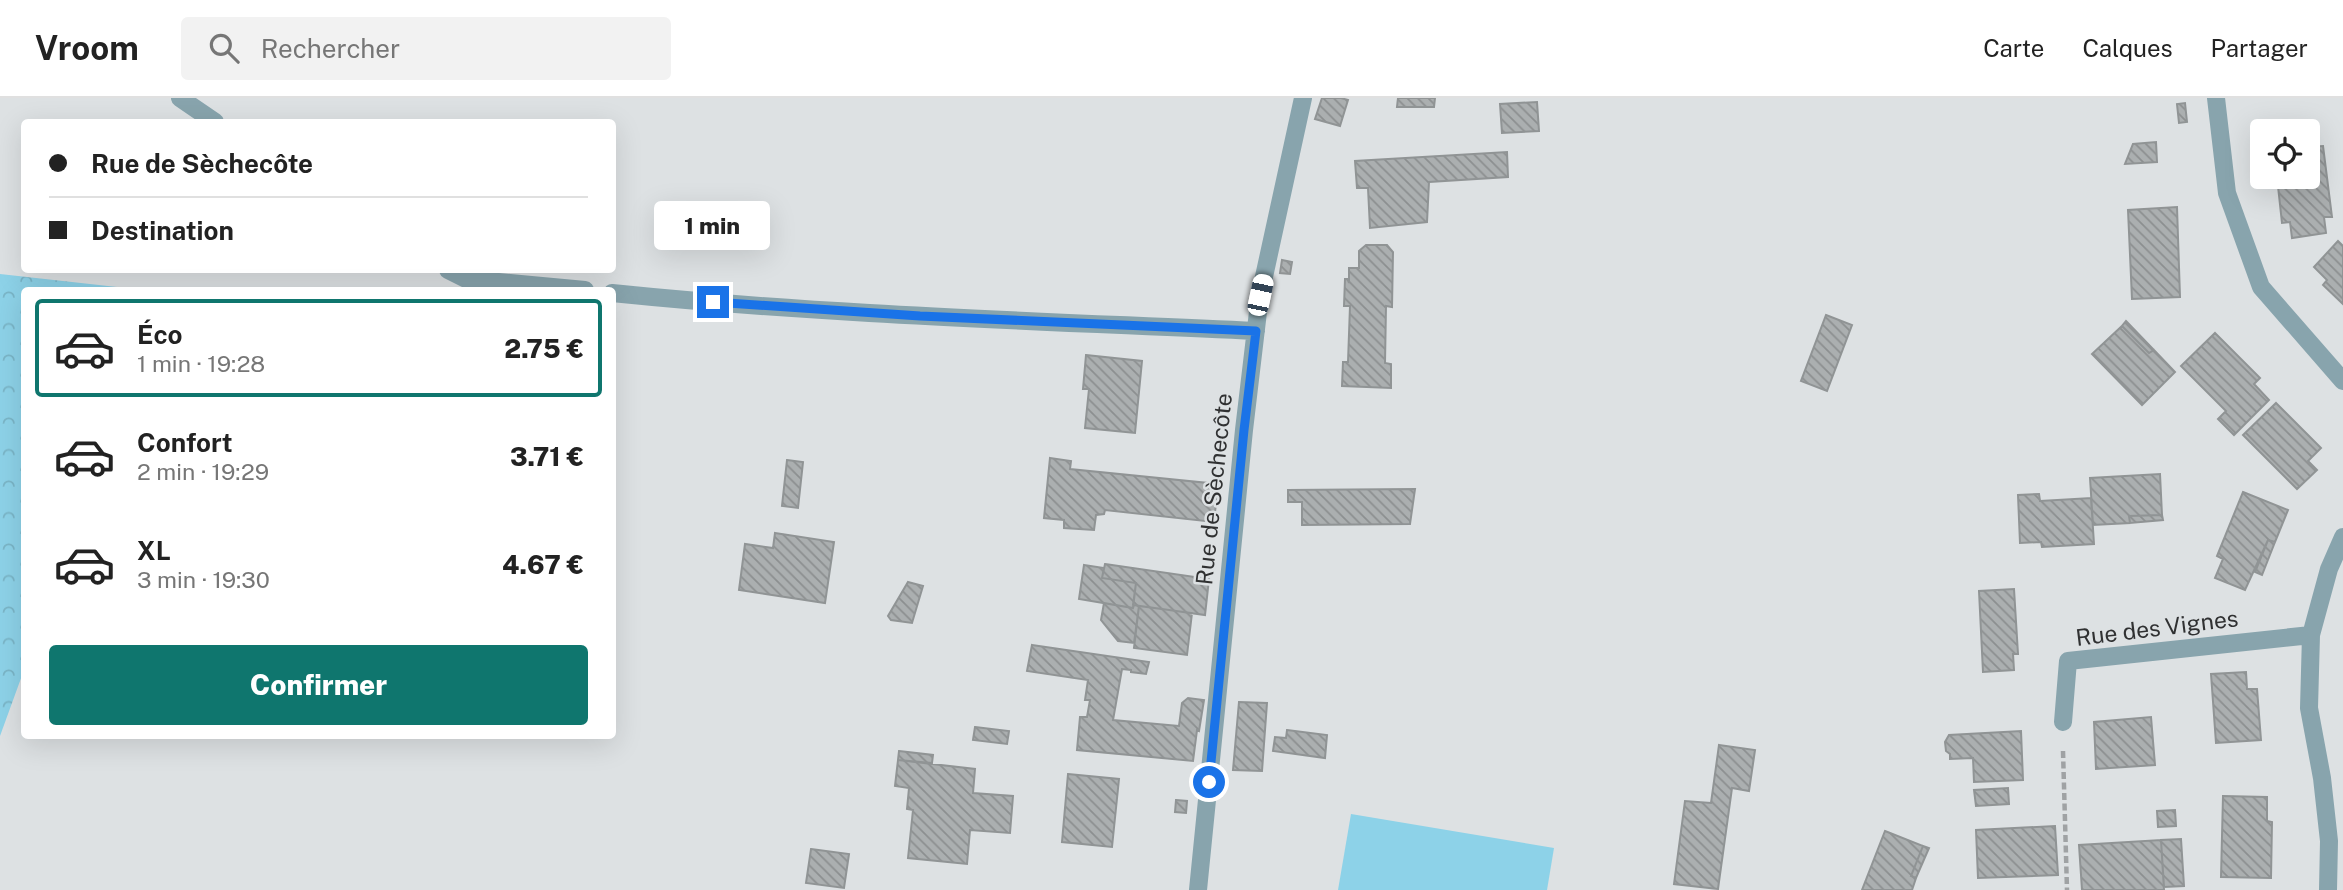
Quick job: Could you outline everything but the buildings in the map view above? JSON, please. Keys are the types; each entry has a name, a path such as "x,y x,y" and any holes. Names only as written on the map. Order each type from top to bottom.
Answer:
{"street":[{"path":"180,98 211,119"},
{"name":"Rue de Sèchecôte","path":"1198,890 1260,295 1303,98"},
{"path":"2216,98 2227,193 2261,287 2343,381"},
{"path":"454,273 466,279 553,287"},
{"path":"616,293 701,302 920,316 1256,331"},
{"path":"2328,890 2329,841 2322,778 2309,708 2311,635 2329,569 2343,537"},
{"name":"Rue des Vignes","path":"2063,722 2068,661 2311,635"},
{"path":"2325,809 2343,815"}],"path":[{"path":"2063,722 2067,890"}],"green space":[{"path":"0,274 117,287 21,287 21,678 0,736"},
{"path":"1351,814 1554,848 1547,890 1338,890"}],"route":[{"path":"713,302 920,316 1256,331 1209,782"}]}
